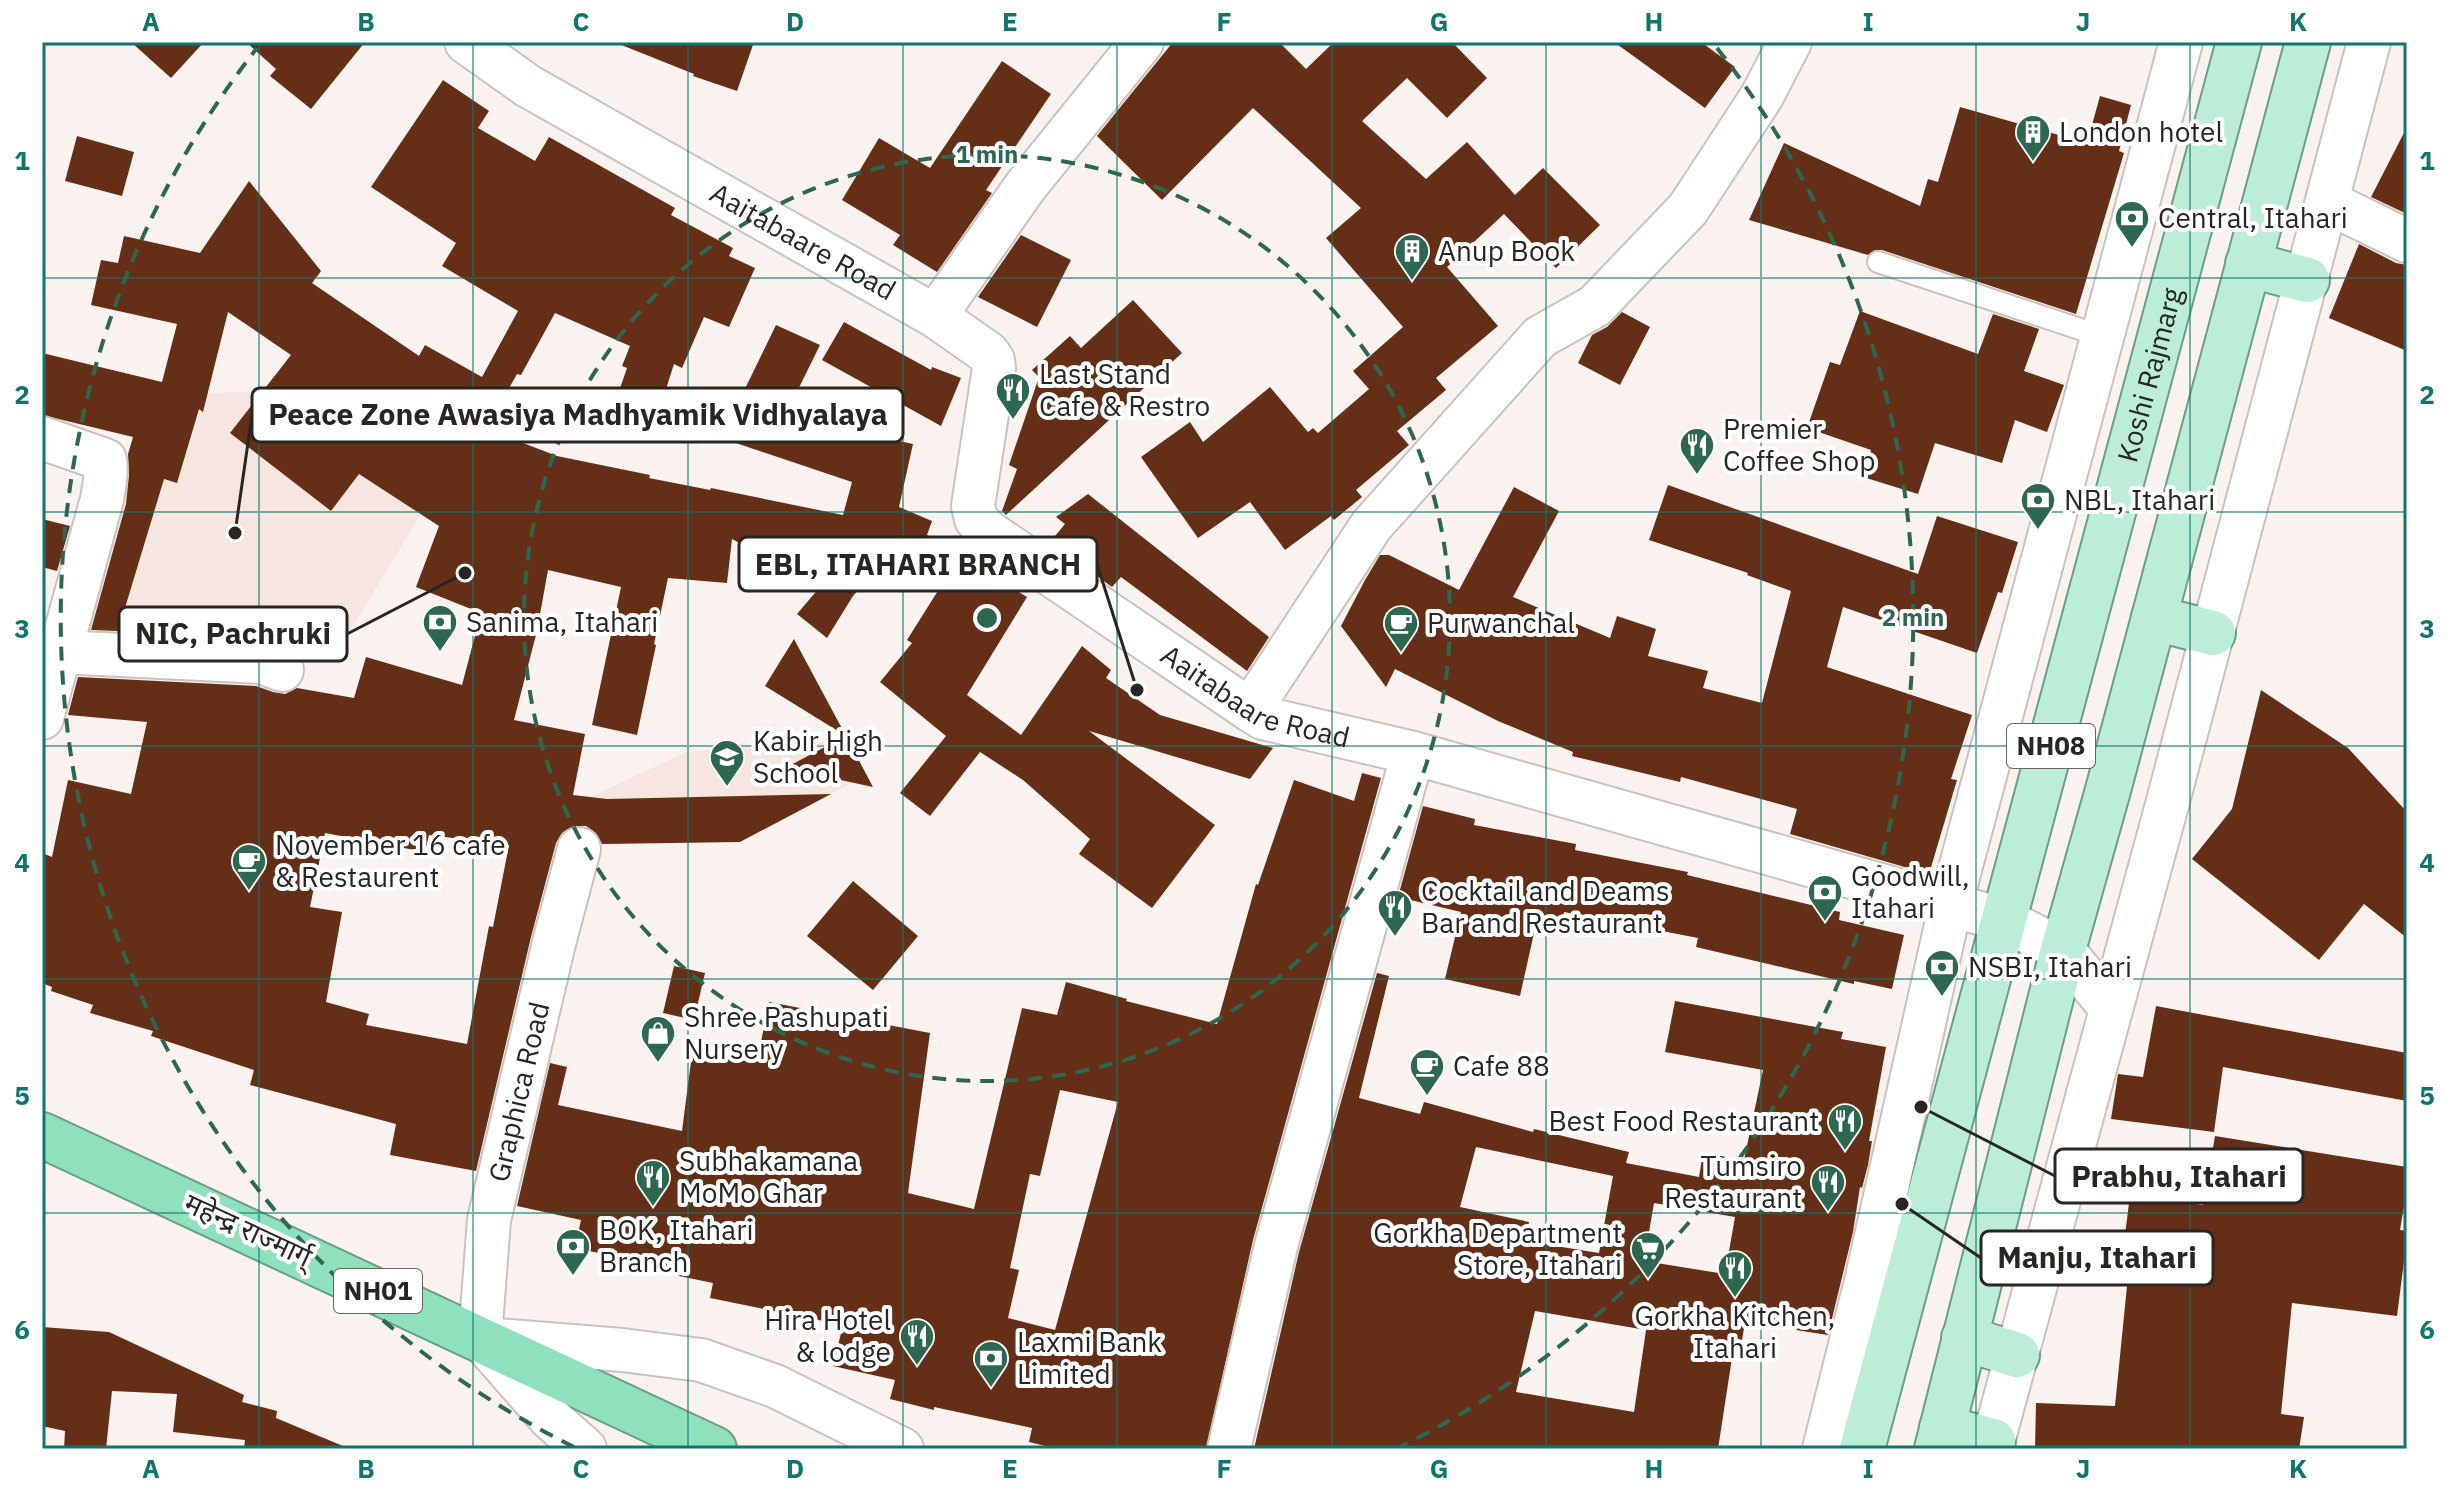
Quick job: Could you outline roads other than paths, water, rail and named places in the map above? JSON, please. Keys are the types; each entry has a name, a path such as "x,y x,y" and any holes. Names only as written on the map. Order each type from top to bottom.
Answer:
{"highway":[{"name":"महेन्द्र राज्मार्ग्","path":"42,1135 714,1449"}],"main road":[{"name":"Koshi Rajmarg","path":"1862,1449 2239,42"},
{"name":"NH08","path":"1939,1439 2063,950 2308,42"},
{"path":"2248,264 2307,280"},
{"path":"2154,618 2213,633"},
{"path":"1964,1338 2017,1355"},
{"path":"1939,1439 1992,1445"}],"street":[{"name":"Aaitabaare Road","path":"466,42 528,86 935,316 988,353 994,368 973,506 976,519 987,531 1067,587 1263,718 1413,753 1951,903 2004,920 2063,950"},
{"path":"1250,710 1371,526 1540,337 1595,306 1688,209 1762,96 1790,42"},
{"path":"1824,1449 1867,1277 1951,903 2181,42"},
{"path":"1992,1445 2213,633 2369,42"},
{"path":"935,316 1123,49"},
{"path":"2327,202 2407,241"},
{"path":"42,438 105,460 107,469 102,499 42,718"},
{"path":"60,652 261,662 282,670"},
{"path":"1229,1449 1276,1246 1413,753"},
{"name":"Graphica Road","path":"480,1338 489,1220 579,849"},
{"path":"2063,950 2110,1007"},
{"path":"480,1338 701,1360 775,1386 846,1436 902,1449"},
{"path":"480,1338 550,1418 585,1449"}],"lane":[{"path":"1878,262 2101,336"}],"place":[{"name":"London hotel","path":"2033,163"},
{"name":"Central, Itahari","path":"2132,249"},
{"name":"Anup Book","path":"1412,282"},
{"name":"Last Stand Cafe & Restro","path":"1013,421"},
{"name":"Premier Coffee Shop","path":"1697,476"},
{"name":"NBL, Itahari","path":"2038,531"},
{"name":"Peace Zone Awasiya Madhyamik Vidhyalaya","path":"235,533"},
{"name":"NIC, Pachruki","path":"465,573"},
{"name":"Sanima, Itahari","path":"440,653"},
{"name":"Purwanchal","path":"1401,654"},
{"name":"EBL, ITAHARI BRANCH","path":"1137,690"},
{"name":"Kabir High School","path":"727,788"},
{"name":"November 16 cafe & Restaurent","path":"249,892"},
{"name":"Goodwill, Itahari","path":"1825,923"},
{"name":"Cocktail and Deams Bar and Restaurant","path":"1395,938"},
{"name":"NSBI, Itahari","path":"1942,998"},
{"name":"Shree Pashupati Nursery","path":"658,1064"},
{"name":"Cafe 88","path":"1427,1097"},
{"name":"Prabhu, Itahari","path":"1921,1107"},
{"name":"Best Food Restaurant","path":"1845,1152"},
{"name":"Manju, Itahari","path":"1902,1204"},
{"name":"Subhakamana MoMo Ghar","path":"653,1208"},
{"name":"Tumsiro Restaurant","path":"1828,1213"},
{"name":"BOK, Itahari Branch","path":"573,1277"},
{"name":"Gorkha Department Store, Itahari","path":"1648,1280"},
{"name":"Gorkha Kitchen, Itahari","path":"1735,1299"},
{"name":"Hira Hotel & lodge","path":"917,1367"},
{"name":"Laxmi Bank Limited","path":"991,1389"}]}
